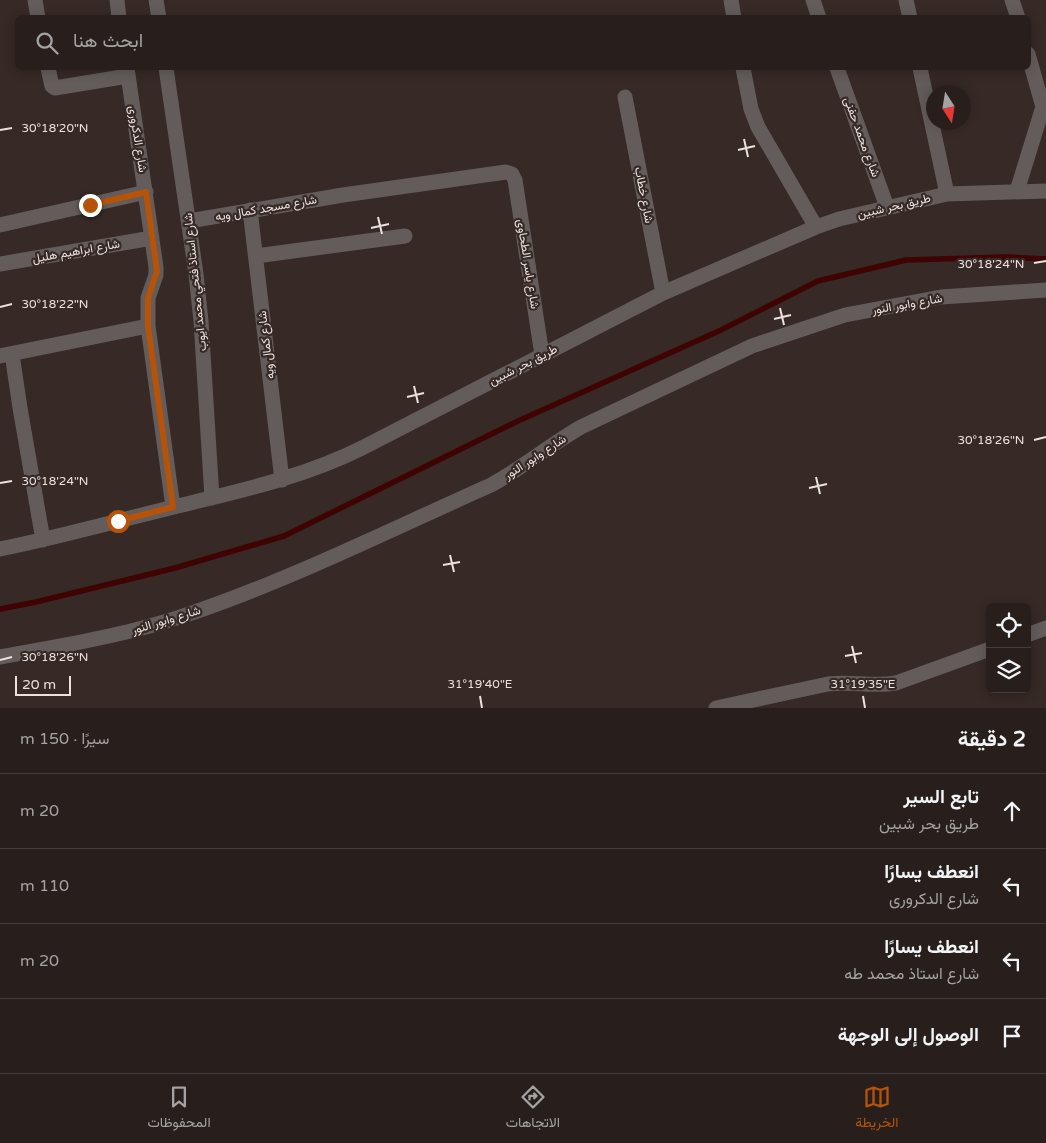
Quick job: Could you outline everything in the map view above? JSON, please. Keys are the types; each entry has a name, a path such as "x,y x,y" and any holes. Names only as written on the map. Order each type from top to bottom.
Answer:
{"street":[{"path":"35,0 38,15"},
{"path":"117,0 119,15"},
{"path":"156,0 158,15"},
{"path":"731,0 734,15"},
{"path":"813,0 818,15"},
{"path":"906,0 909,15"},
{"path":"1012,0 1017,15"},
{"path":"1017,191 1044,102 1031,63"},
{"path":"49,70 53,87 128,72"},
{"name":"شارع استاذ فتحي محمد ايوب","path":"166,70 189,221 201,321 212,498"},
{"path":"742,70 751,108 758,127 816,228"},
{"name":"شارع محمد حفنى","path":"838,70 887,207"},
{"path":"920,70 947,194"},
{"name":"شارع الدكرورى","path":"128,72 157,271 148,298 148,326 173,507"},
{"name":"شارع خطاب","path":"626,97 663,293"},
{"name":"شارع مسجد كمال ويه","path":"189,221 343,195 506,172 512,174"},
{"name":"شارع ياسر الطحاوى","path":"512,174 515,180 542,355"},
{"name":"طريق بحر شبين","path":"0,549 282,480 339,460 663,293 839,220 947,194 1046,191"},
{"path":"0,225 146,192"},
{"name":"شارع كمال ويه","path":"250,210 282,480"},
{"path":"256,256 405,236"},
{"name":"شارع ابراهيم هليل","path":"0,264 152,238"},
{"name":"شارع وابور النور","path":"0,657 119,635 191,614 260,588 491,485 516,471 560,440 581,428 752,346 845,315 941,297 1046,290"},
{"path":"43,540 20,408 3,354 148,326"},
{"path":"1031,634 1046,628"},
{"path":"716,708 828,684 850,682 884,685 896,683 986,650"}],"waterway":[{"path":"0,609 175,568 284,536 518,421 721,330 818,281 906,260 1006,257 1046,259"}],"route":[{"path":"90,205 146,192 157,271 149,291 148,326 173,507 118,521"}]}
